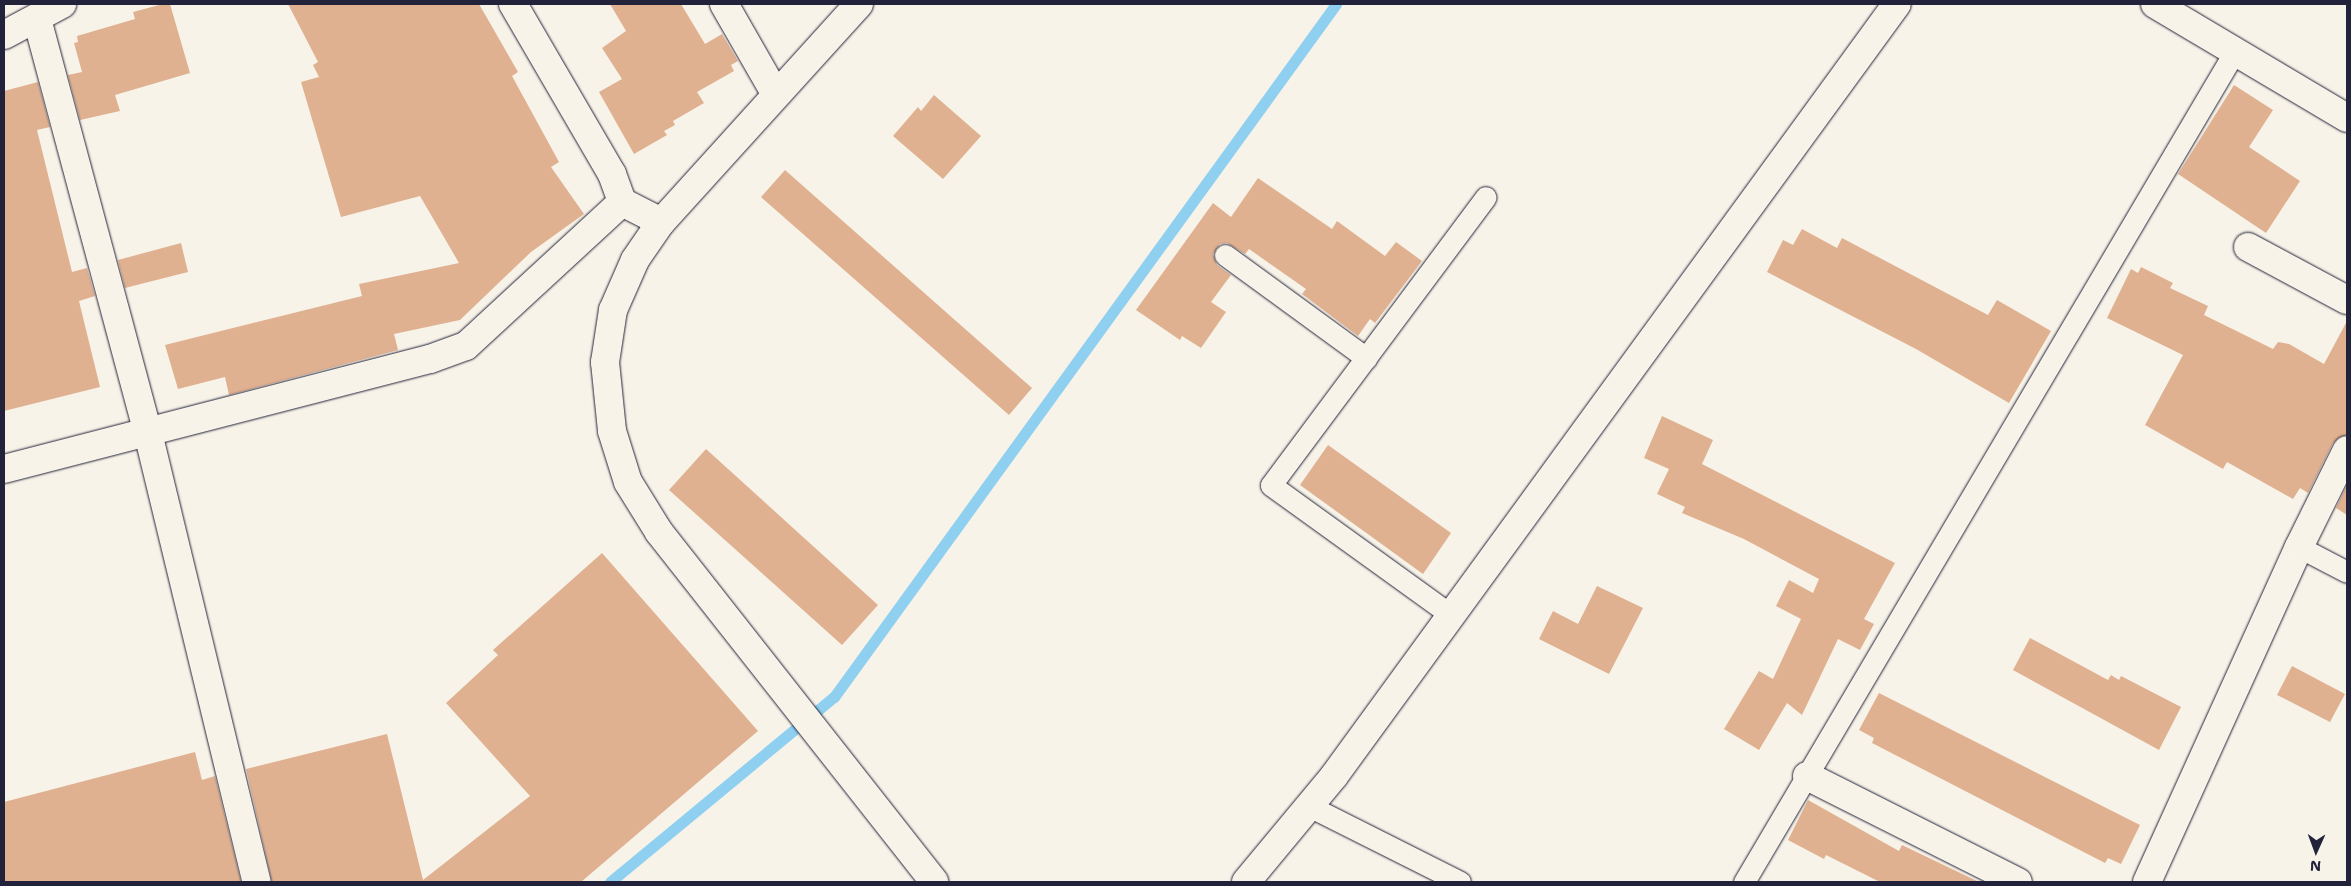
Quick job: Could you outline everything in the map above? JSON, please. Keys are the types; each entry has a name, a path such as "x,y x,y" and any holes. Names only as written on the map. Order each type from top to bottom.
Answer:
{"street":[{"path":"4,35 62,4"},
{"path":"513,4 612,174 622,202 661,222"},
{"path":"724,4 775,92"},
{"path":"859,4 775,92 661,222 635,260 612,310 605,362 612,431 628,482 659,532 795,710 934,882"},
{"path":"1246,882 1308,806 1451,615 1897,4"},
{"path":"2155,4 2347,118"},
{"path":"37,19 148,433 257,882"},
{"path":"4,469 430,359 466,346 622,202"},
{"path":"2248,247 2347,300"},
{"path":"2147,882 2299,547 2347,450"},
{"path":"1807,776 2018,882"}],"lane":[{"path":"1744,882 2235,51"},
{"path":"1451,615 1271,485 1486,197"},
{"path":"1225,255 1366,358"},
{"path":"2299,547 2347,572"},
{"path":"1308,806 1460,882"}],"building":[{"path":"170,4 190,73 115,95 120,111 80,120 68,75 82,72 74,43 78,42 77,36 135,19 133,12"},
{"path":"288,4 479,4 518,72 512,76 559,162 551,167 584,214 531,252 460,320 394,334 398,350 229,395 225,377 178,389 165,345 362,296 359,284 459,263 420,196 341,217 301,82 319,77 313,65 318,62"},
{"path":"610,4 681,4 705,44 722,34 738,61 731,65 734,71 697,92 704,103 673,121 675,125 664,131 667,135 634,154 599,92 622,79 602,48 626,31"},
{"path":"38,82 50,127 37,130 72,272 87,268 95,296 79,301 100,387 4,411 4,91"},
{"path":"2234,85 2273,110 2249,147 2300,181 2266,233 2178,174"},
{"path":"934,95 981,136 943,179 893,136 918,107 921,111"},
{"path":"785,170 1032,388 1009,415 761,197"},
{"path":"1258,178 1332,229 1337,221 1385,256 1396,242 1422,261 1375,323 1370,319 1358,336 1302,294 1306,289 1249,249 1245,254 1227,243 1220,244 1213,254 1217,265 1231,275 1211,302 1226,312 1201,348 1182,336 1180,340 1136,310 1213,203 1231,217"},
{"path":"1802,229 1837,248 1842,238 1988,315 1997,300 2051,331 2009,403 1916,349 1767,272 1783,240 1793,245"},
{"path":"181,243 188,272 125,288 118,260"},
{"path":"2141,267 2173,283 2170,288 2208,306 2204,315 2273,349 2278,342 2289,344 2324,364 2347,321 2347,435 2333,443 2308,493 2300,488 2293,499 2227,462 2223,469 2145,425 2183,355 2107,318 2131,269 2138,273"},
{"path":"1662,416 1713,440 1702,464 1895,563 1864,619 1874,624 1860,650 1838,639 1802,715 1787,703 1759,750 1724,729 1759,671 1773,679 1801,619 1776,606 1789,580 1813,593 1819,579 1744,539 1682,513 1685,507 1657,494 1669,469 1644,458"},
{"path":"1328,445 1451,533 1423,574 1300,485"},
{"path":"706,449 878,605 842,645 669,490"},
{"path":"2347,485 2347,515 2336,508"},
{"path":"602,553 758,731 581,882 272,882 246,769 387,734 423,880 530,796 446,703 498,655 493,650"},
{"path":"1597,586 1643,608 1609,674 1539,639 1553,611 1578,624"},
{"path":"2030,638 2108,680 2111,675 2119,680 2121,676 2181,707 2159,750 2013,670"},
{"path":"2292,666 2345,694 2330,722 2277,695"},
{"path":"1879,693 2140,825 2121,864 2108,858 2105,863 1872,743 1874,738 1859,730"},
{"path":"195,752 202,780 215,776 241,882 4,882 4,802"},
{"path":"1808,800 1899,851 1902,845 1979,882 1880,882 1826,855 1824,859 1788,840"}],"waterway":[{"path":"610,882 834,697 1336,4"}]}
